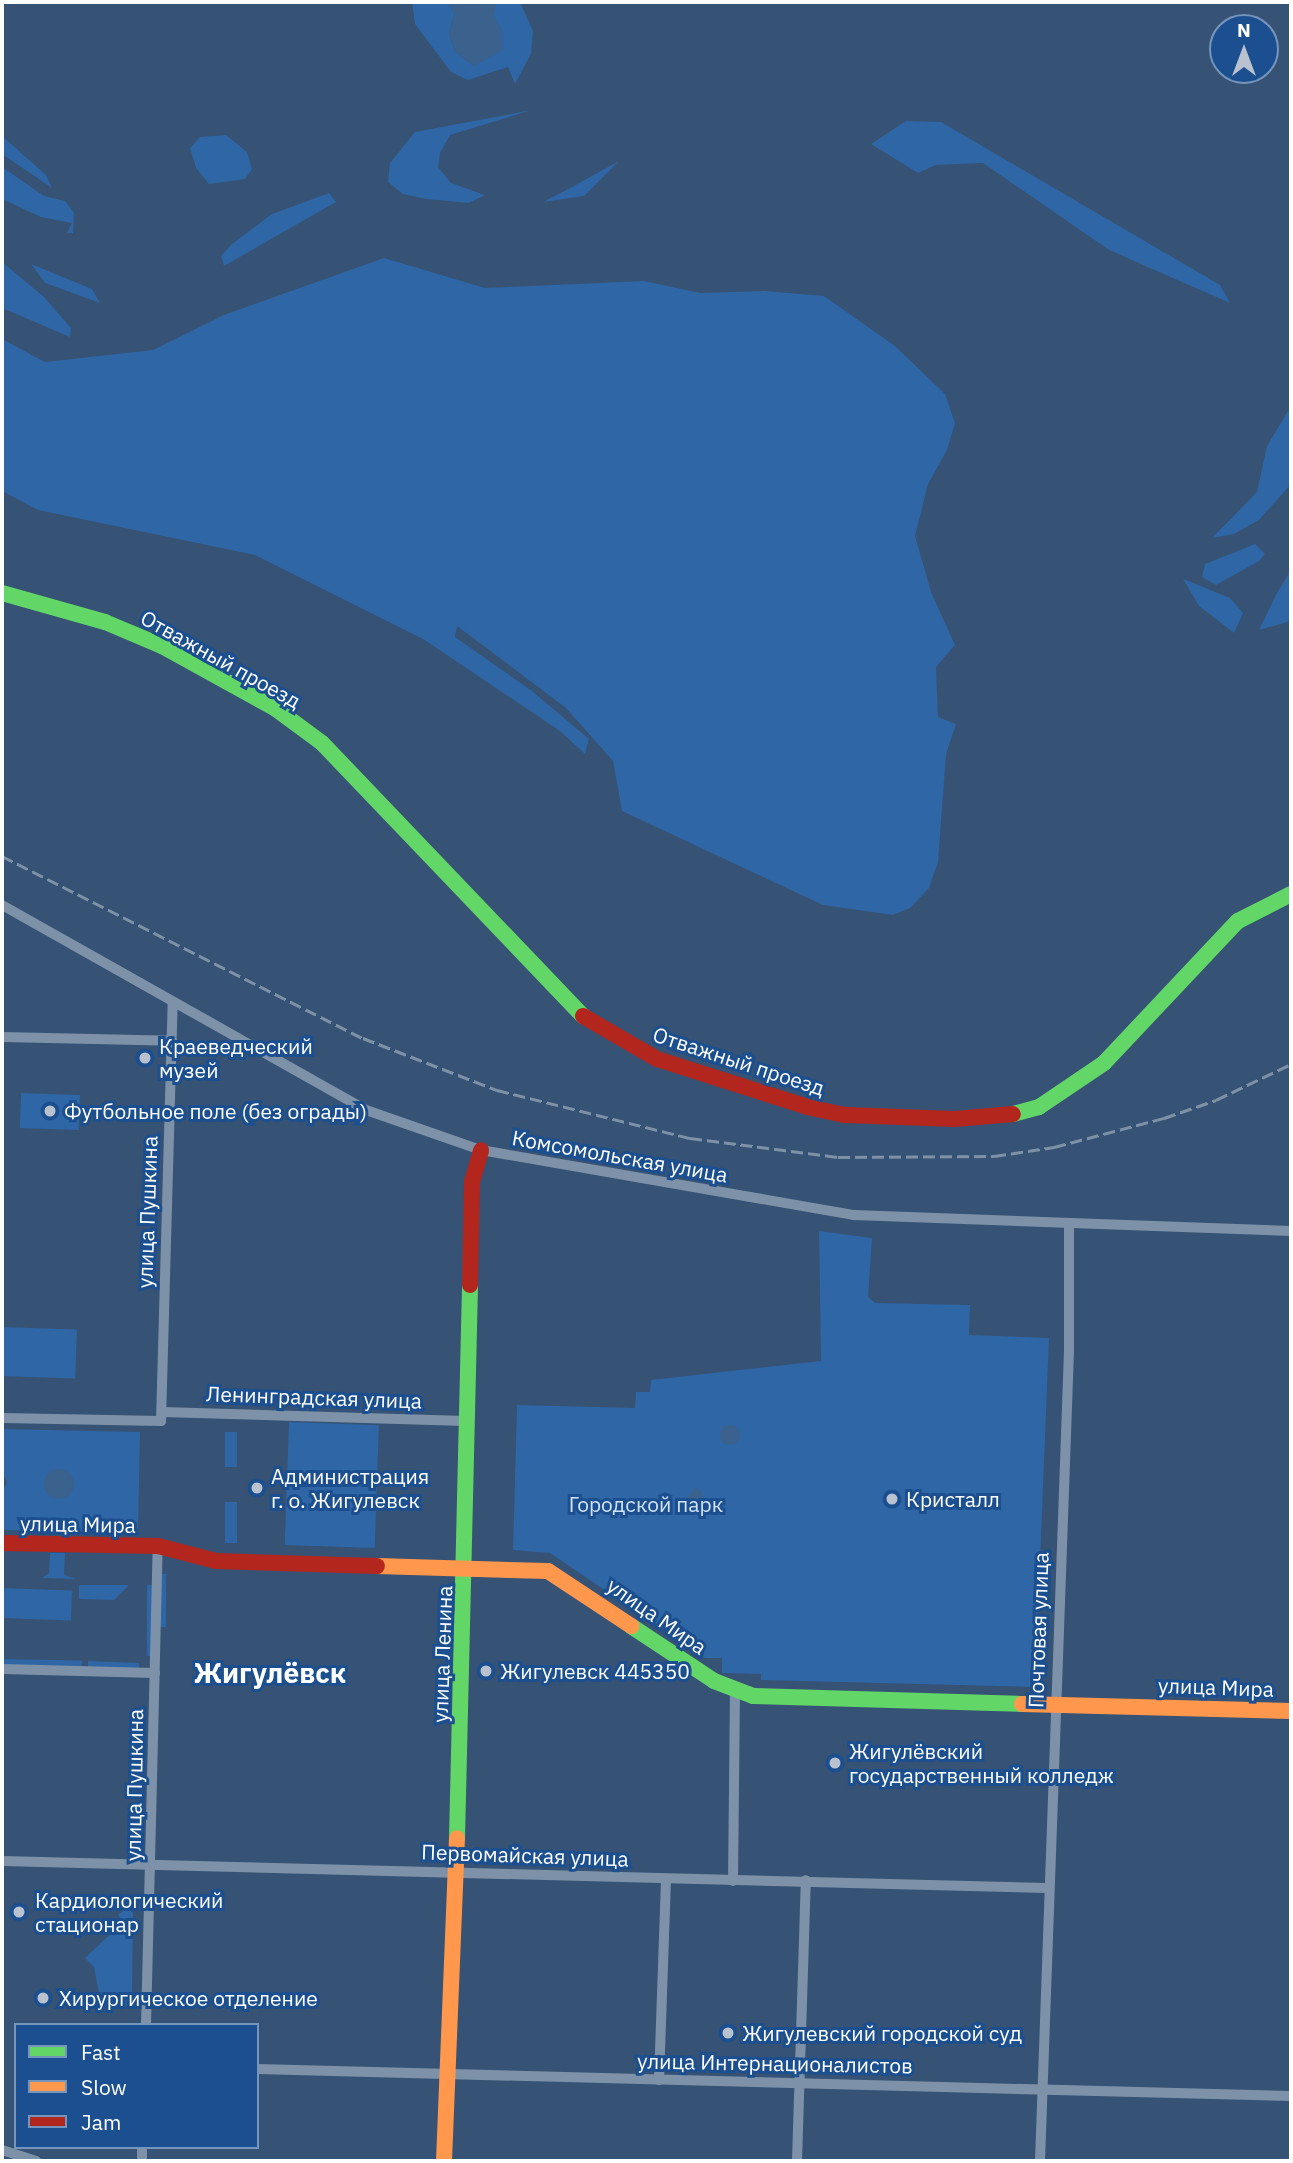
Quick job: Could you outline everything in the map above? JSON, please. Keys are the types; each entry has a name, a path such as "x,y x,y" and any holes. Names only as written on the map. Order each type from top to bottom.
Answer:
{"street":[{"name":"Отважный проезд","path":"2,593 128,632 276,709 322,743 576,1011 607,1034 657,1059 807,1107 846,1115 955,1119 1012,1114 1039,1107 1104,1063 1238,921 1291,894"},
{"name":"Комсомольская улица","path":"2,905 366,1111 481,1150 840,1213 1069,1225 1291,1231"},
{"name":"улица Пушкина","path":"161,1416 173,1004"},
{"path":"2,1037 172,1041"},
{"name":"улица Ленина","path":"444,2161 458,1872 472,1182 481,1150"},
{"name":"Почтовая улица","path":"1040,2161 1069,1225"},
{"name":"Ленинградская улица","path":"2,1418 161,1416 466,1421"},
{"name":"улица Мира","path":"2,1544 158,1546 216,1561 535,1569 558,1575 735,1692 1291,1711"},
{"name":"улица Пушкина","path":"146,2023 158,1546"},
{"path":"2,1669 155,1673"},
{"path":"733,1881 735,1692"},
{"name":"Первомайская улица","path":"2,1861 1047,1888"},
{"path":"660,2080 667,1879"},
{"path":"797,2161 806,1880"},
{"name":"улица Интернационалистов","path":"259,2069 1291,2096"},
{"path":"2,2150 36,2161"}],"green space":[{"path":"412,2 448,2 455,14 449,33 455,51 474,66 501,29 493,16 497,2 520,2 533,31 531,54 515,84 508,67 468,80 451,72 415,24"},
{"path":"532,110 450,135 440,153 438,167 451,183 485,195 469,203 403,194 388,182 390,163 415,132"},
{"path":"906,121 941,122 1220,285 1230,303 1109,250 983,163 936,165 918,173 871,144"},
{"path":"226,135 247,152 252,169 245,179 209,184 196,168 190,148 200,137"},
{"path":"2,136 46,175 52,188 2,154"},
{"path":"619,161 584,196 543,202 572,187"},
{"path":"2,167 44,196 65,201 74,213 73,233 67,233 72,223 41,217 2,199"},
{"path":"329,193 336,202 224,266 221,256 231,245 272,214"},
{"path":"384,258 485,288 644,281 700,293 765,291 824,296 895,346 945,394 955,423 947,450 928,484 915,536 931,592 955,645 936,667 938,717 956,724 946,754 938,862 929,888 910,908 893,915 823,905 622,811 613,761 566,708 457,626 455,637 532,691 589,739 585,754 560,731 423,639 255,555 38,510 2,491 2,339 45,362 153,350 224,315"},
{"path":"2,262 44,297 71,328 70,337 2,308"},
{"path":"31,264 92,289 100,303 45,283"},
{"path":"1291,406 1291,484 1259,520 1234,534 1212,538 1257,492 1267,446"},
{"path":"1255,544 1265,554 1259,561 1216,585 1202,577 1205,564"},
{"path":"1291,570 1291,621 1259,630 1277,593"},
{"path":"1183,579 1230,598 1243,613 1234,633 1199,606"},
{"name":"Футбольное поле (без ограды)","path":"21,1093 80,1095 79,1130 20,1128"},
{"name":"Кристалл","path":"819,1231 872,1238 868,1297 875,1303 970,1305 969,1335 1049,1338 1035,1687 761,1680 761,1674 722,1673 722,1658 705,1658 550,1553 513,1550 517,1405 635,1408 636,1392 650,1392 651,1380 821,1361"},
{"path":"2,1327 77,1330 75,1379 2,1376"},
{"path":"289,1422 379,1425 375,1548 285,1545"},
{"path":"2,1429 140,1432 138,1533 2,1530 2,1491 7,1482 2,1471"},
{"path":"225,1432 237,1432 237,1467 225,1467"},
{"path":"225,1502 237,1502 237,1543 225,1543"},
{"path":"50,1553 65,1553 64,1575 76,1579 42,1578 49,1573"},
{"path":"159,1574 166,1574 166,1627 159,1627"},
{"path":"79,1585 129,1585 114,1600 79,1599"},
{"path":"147,1585 154,1585 154,1656 147,1656"},
{"path":"2,1588 72,1590 71,1620 2,1618"},
{"path":"2,1659 82,1660 82,1666 2,1665"},
{"path":"88,1661 139,1663 139,1668 88,1667"},
{"path":"127,1907 133,1913 132,2006 101,2005 94,1967 85,1958 123,1922 118,1915"}],"shaded area":[{"path":"448,2 497,2 494,16 501,29 503,50 474,66 455,51 449,33 455,14"},
{"path":"726,1425 734,1425 740,1435 734,1445 726,1445 720,1439 720,1431"},
{"path":"59,1469 70,1473 74,1484 70,1495 59,1499 48,1495 44,1484 48,1473"},
{"path":"696,1487 702,1494 700,1505 688,1514 684,1502"}],"railway":[{"path":"2,856 363,1038 497,1090 690,1138 838,1157 994,1156 1054,1147 1164,1118 1216,1100 1291,1064"}],"traffic: fast":[{"path":"2,593 105,622 162,646 276,709 322,743 583,1016"},
{"path":"1013,1114 1039,1107 1104,1063 1238,921 1291,894"},
{"path":"457,1838 470,1285"},
{"path":"631,1626 714,1681 753,1696 1022,1704"}],"traffic: slow":[{"path":"377,1566 548,1571 631,1626"},
{"path":"1022,1704 1291,1711"},
{"path":"444,2161 457,1838"}],"traffic: jam":[{"path":"583,1016 657,1059 807,1107 846,1115 955,1119 1013,1114"},
{"path":"470,1285 472,1182 481,1150"},
{"path":"2,1543 158,1546 216,1561 377,1566"}],"place":[{"name":"Краеведческий музей","path":"145,1058"},
{"name":"Футбольное поле (без ограды)","path":"50,1111"},
{"name":"Администрация г. о. Жигулевск","path":"257,1488"},
{"name":"Кристалл","path":"892,1499"},
{"name":"Жигулевск 445350","path":"486,1671"},
{"name":"Жигулёвский государственный колледж","path":"835,1763"},
{"name":"Кардиологический стационар","path":"19,1912"},
{"name":"Хирургическое отделение","path":"43,1998"},
{"name":"Жигулевский городской суд","path":"728,2033"}],"district":[{"name":"Жигулёвск","path":"270,1673"}],"park label":[{"name":"Городской парк","path":"646,1504"}]}
